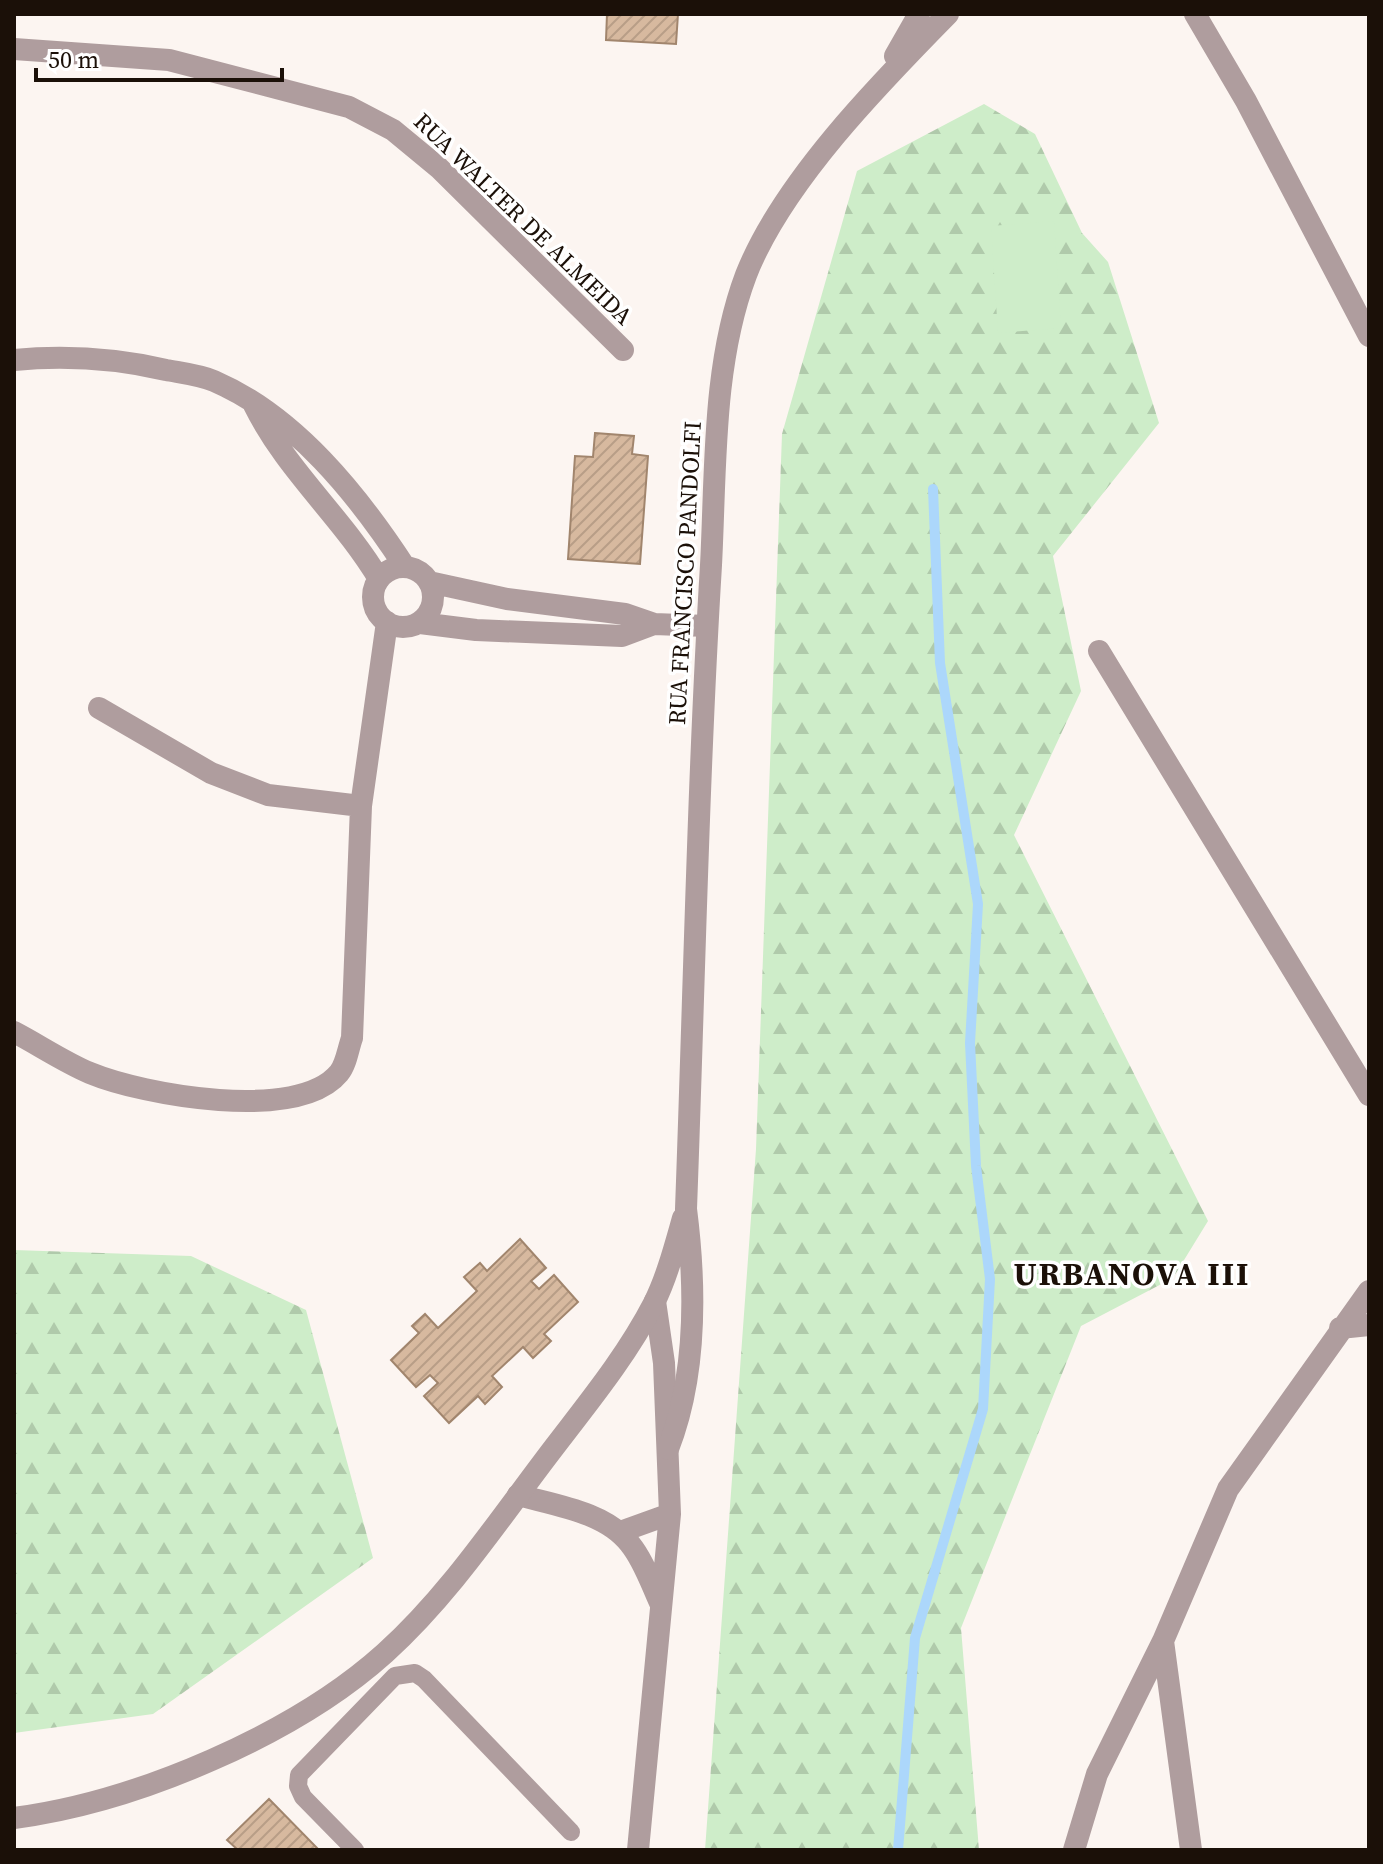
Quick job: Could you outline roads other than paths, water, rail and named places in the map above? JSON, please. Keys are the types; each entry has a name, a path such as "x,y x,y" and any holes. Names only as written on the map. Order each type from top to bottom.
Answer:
{"street":[{"path":"881,81 919,14"},
{"name":"RUA FRANCISCO PANDOLFI","path":"686,1209 707,626 721,401 732,324 746,275 767,232 798,187 881,81 948,14"},
{"path":"1195,14 1246,101 1369,336"},
{"name":"RUA WALTER DE ALMEIDA","path":"14,49 169,60 349,107 393,130 439,168 623,350"},
{"path":"14,360 56,356 114,358 213,381 276,417 311,448 384,535 405,567 423,575 429,582 434,601 420,623"},
{"path":"254,405 271,439 348,533 379,579"},
{"path":"405,567 393,569 379,579 373,595 374,606 387,622 403,627 420,623 476,630 622,636 654,624"},
{"path":"429,582 507,599 625,614 654,624 707,626"},
{"path":"14,1032 90,1073 159,1091 243,1102 318,1090 340,1072 352,1038 361,806 387,622"},
{"path":"1099,651 1369,1095"},
{"path":"99,708 225,779 268,795 361,806"},
{"path":"14,1818 138,1787 222,1754 311,1711 390,1648 446,1588 617,1366 655,1301 686,1209"},
{"path":"668,1449 679,1420 688,1359 692,1253 686,1209"},
{"path":"1074,1850 1097,1774 1163,1641 1228,1489 1369,1291"},
{"path":"638,1850 670,1514 664,1363 655,1301"},
{"path":"1340,1328 1369,1325"},
{"path":"518,1495 574,1511 620,1532 632,1546 662,1606"},
{"path":"620,1532 670,1514"},
{"path":"1163,1641 1191,1850"}],"lane":[{"path":"390,1648 571,1832"},
{"path":"355,1850 303,1797 298,1786 299,1775 395,1676 415,1673"}],"waterway":[{"path":"898,1850 915,1638 983,1409 990,1279 976,1166 970,1043 978,904 940,663 933,489"}],"district":[{"name":"URBANOVA III","path":"1132,1274"}]}
